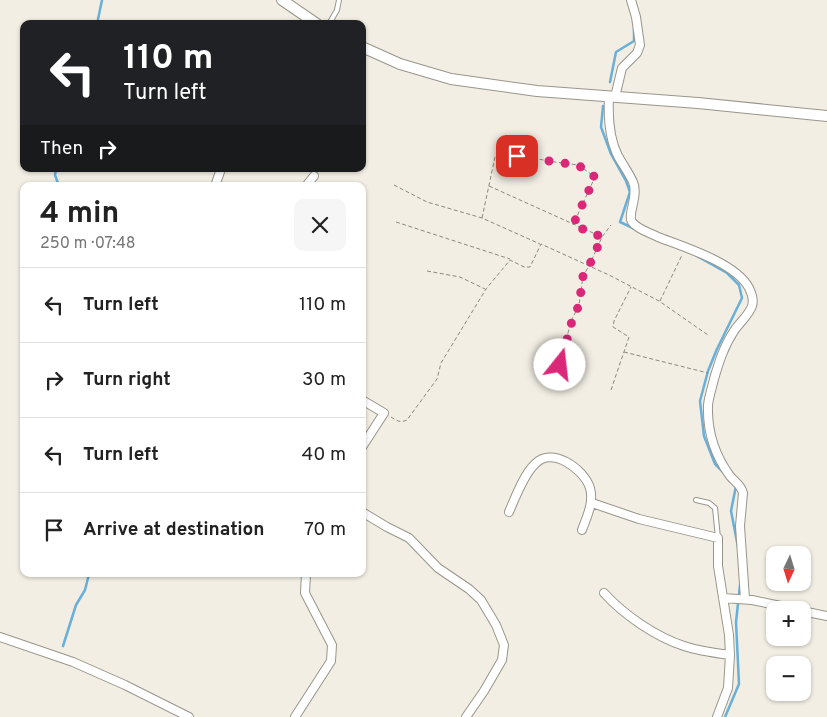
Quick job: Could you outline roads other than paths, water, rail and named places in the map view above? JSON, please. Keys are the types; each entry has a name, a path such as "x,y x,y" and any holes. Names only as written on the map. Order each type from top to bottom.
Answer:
{"street":[{"path":"282,0 311,20"},
{"path":"631,0 636,17 640,45 637,53 622,68 612,97 609,119 614,146 634,185 636,196 630,217 631,221 653,235 686,247 738,274 745,282 753,298 752,307 725,346 708,404 711,442 722,465 742,488 743,493 740,526 743,599"},
{"path":"366,49 400,64 452,79 537,91 698,103 827,116"},
{"path":"309,182 314,176"},
{"path":"366,402 384,413 366,442"},
{"path":"509,512 516,495 534,464 547,457 552,457 569,463 579,471 590,487 592,502 582,530"},
{"path":"592,502 646,520 718,538 718,566 729,635 730,656 728,688 720,716"},
{"path":"366,514 409,538 438,568 481,600 496,625 504,645 502,660 466,717"},
{"path":"294,717 332,661 332,645 305,593 306,577"},
{"path":"604,593 626,615 663,637 692,648 730,656"},
{"path":"724,598 766,603"},
{"path":"811,612 827,616"},
{"path":"0,637 73,662 189,717"}],"lane":[{"path":"332,20 339,0"},
{"path":"696,500 709,503 715,508 718,538"}],"waterway":[{"path":"98,20 102,0"},
{"path":"610,82 616,52 634,41 634,29"},
{"path":"603,106 601,127 611,154 630,192 620,222 635,229"},
{"path":"56,172 58,182"},
{"path":"695,255 727,273 739,285 742,298 708,371 700,401 704,436 715,464 724,473"},
{"path":"736,486 731,511 738,547"},
{"path":"63,646 76,605 85,590 88,577"},
{"path":"725,717 739,684 736,622 740,585"}]}
